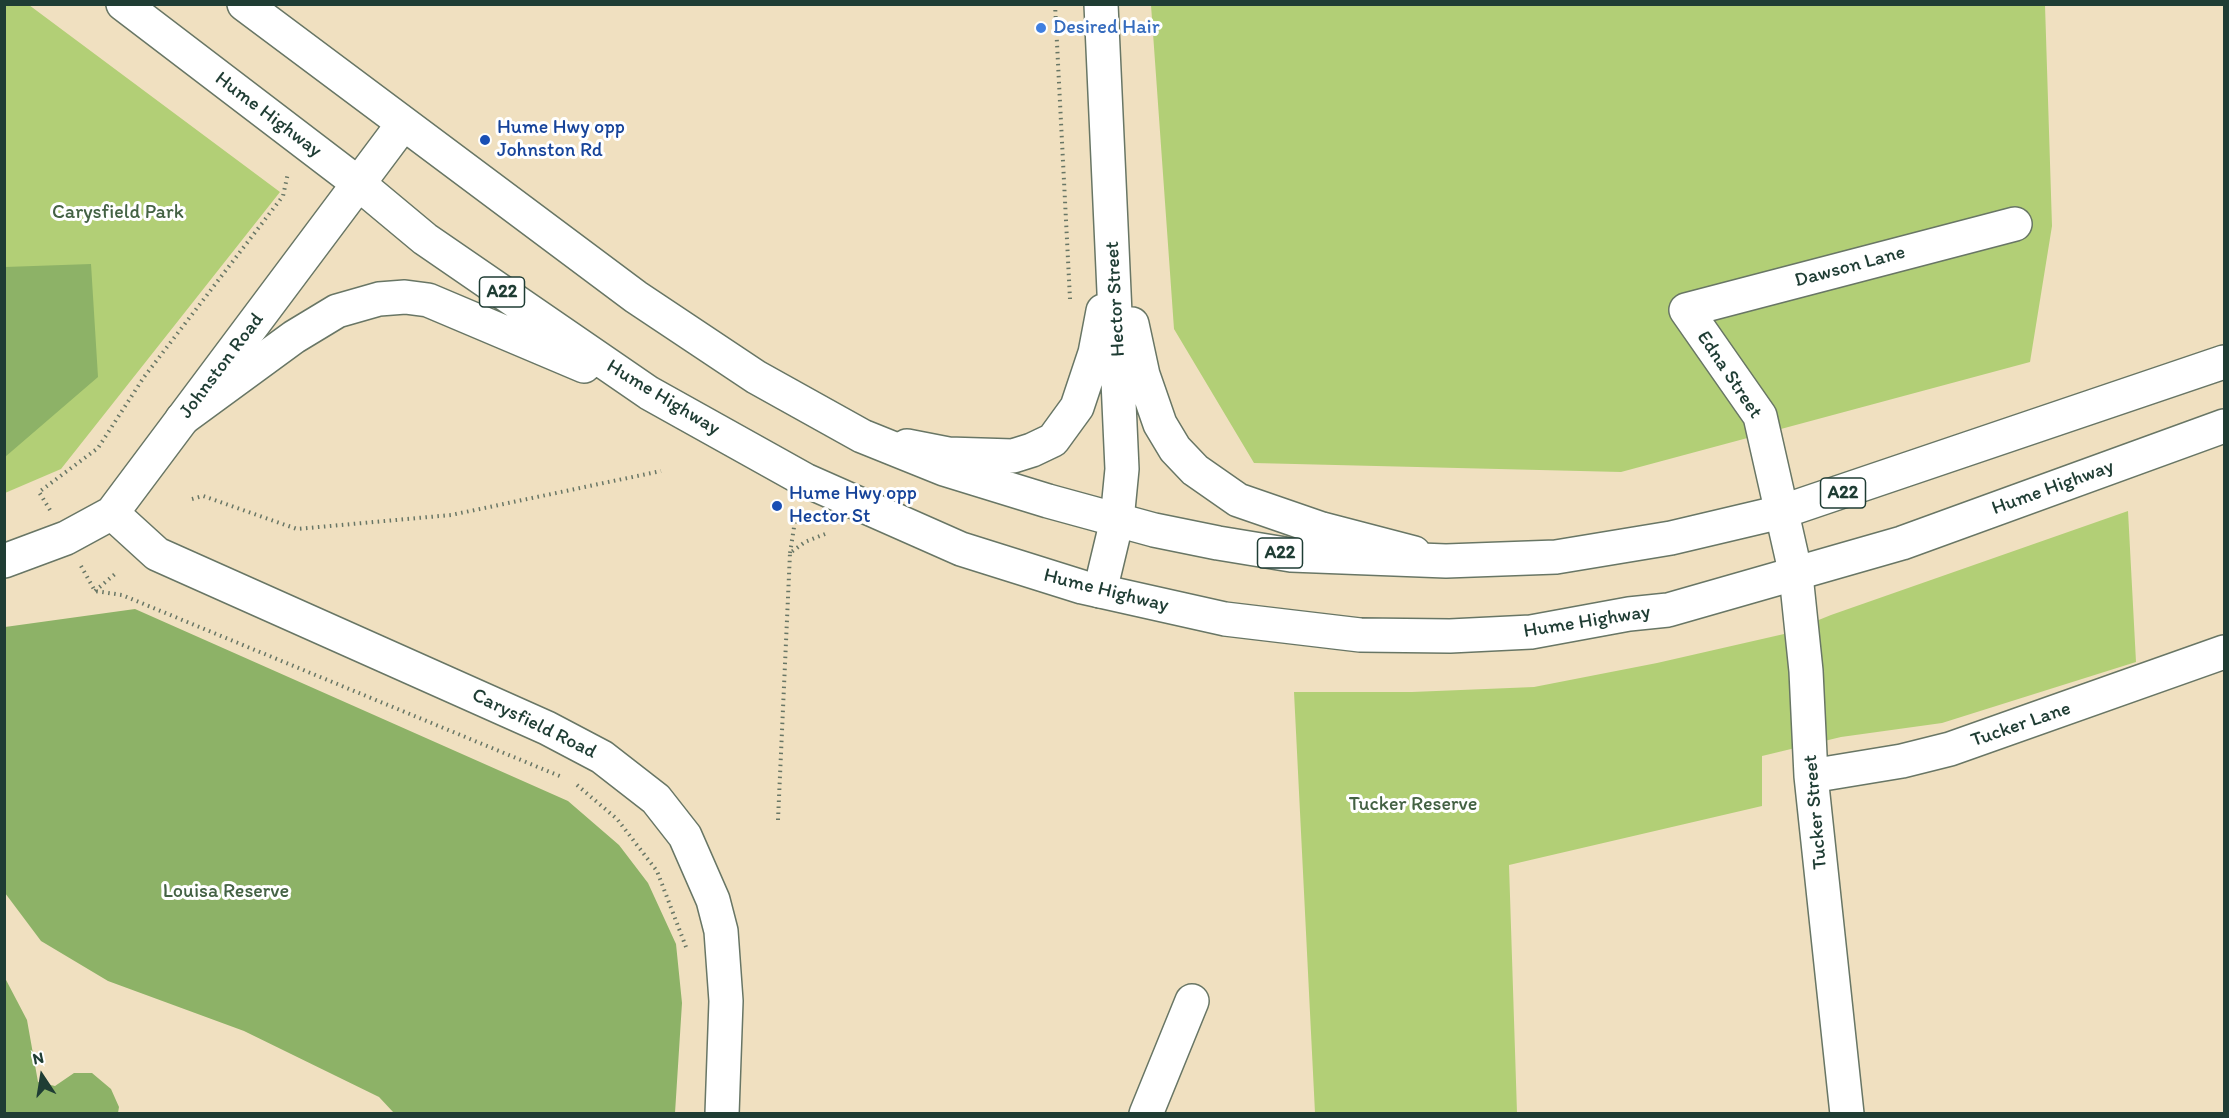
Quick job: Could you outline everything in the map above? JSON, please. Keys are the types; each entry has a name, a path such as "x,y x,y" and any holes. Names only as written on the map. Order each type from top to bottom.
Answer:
{"main road":[{"name":"Hume Highway","path":"123,4 359,184 425,239 649,393 806,480 961,549 1100,591 1225,619 1360,635 1450,636 1531,632 1629,614 1668,610 1902,543 2224,426"},
{"name":"A22","path":"244,4 636,297 756,377 862,436 944,469 1116,520 1218,543 1291,555 1446,561 1556,556 1671,538 1781,512 2224,362"},
{"name":"Hector Street","path":"1100,591 1116,520 1122,469 1101,4"},
{"name":"Johnston Road","path":"4,561 66,538 112,513 403,124"},
{"name":"Dawson Lane","path":"1686,310 2015,224"},
{"path":"862,436 948,454 982,456 1013,456 1053,440 1077,407 1095,353 1114,253"},
{"path":"1114,253 1143,375 1160,424 1175,449 1195,470 1238,500 1322,529 1446,561"},
{"path":"182,419 294,337 338,311 379,300 405,297 428,300 649,393"},
{"name":"Edna Street","path":"1686,310 1760,416 1781,512"},
{"name":"Tucker Street","path":"1781,512 1796,575 1806,671 1811,776 1847,1113"},
{"name":"Carysfield Road","path":"112,513 157,554 547,728 602,756 656,799 685,836 713,900 721,931 726,1001 722,1113"},
{"name":"Tucker Lane","path":"1811,776 1902,761 1950,749 2224,652"},
{"path":"1146,1113 1192,1002"}],"path":[{"path":"1055,4 1071,302"},
{"path":"39,492 99,448 144,377 283,196 286,177"},
{"path":"192,499 203,496 297,529 451,514 661,471"},
{"path":"778,820 790,553 795,522"},
{"path":"790,553 805,542 825,534"},
{"path":"95,591 115,574"},
{"path":"90,583 95,591 122,595 573,782 617,819 657,871 690,958"}],"green space":[{"name":"Carysfield Park","path":"5,5 29,5 280,192 61,469 5,493"},
{"path":"1151,5 2045,5 2052,226 2030,362 1621,472 1254,463 1174,329"},
{"path":"91,264 98,377 5,457 5,267"},
{"name":"Tucker Reserve","path":"2128,511 2136,662 1942,723 1841,737 1762,756 1762,806 1509,865 1517,1113 1315,1113 1294,692 1412,692 1534,687 1657,663 1784,634 1831,615"},
{"name":"Louisa Reserve","path":"135,609 568,801 619,845 648,883 676,944 682,1003 675,1113 394,1113 379,1097 244,1031 108,981 41,941 5,893 5,627"},
{"path":"5,978 27,1020 38,1082 55,1086 74,1073 92,1073 111,1089 119,1107 118,1113 5,1113"}],"place":[{"name":"Desired Hair","path":"1041,28"},
{"name":"Hume Hwy opp Johnston Rd","path":"485,140"},
{"name":"Hume Hwy opp Hector St","path":"777,506"}]}
